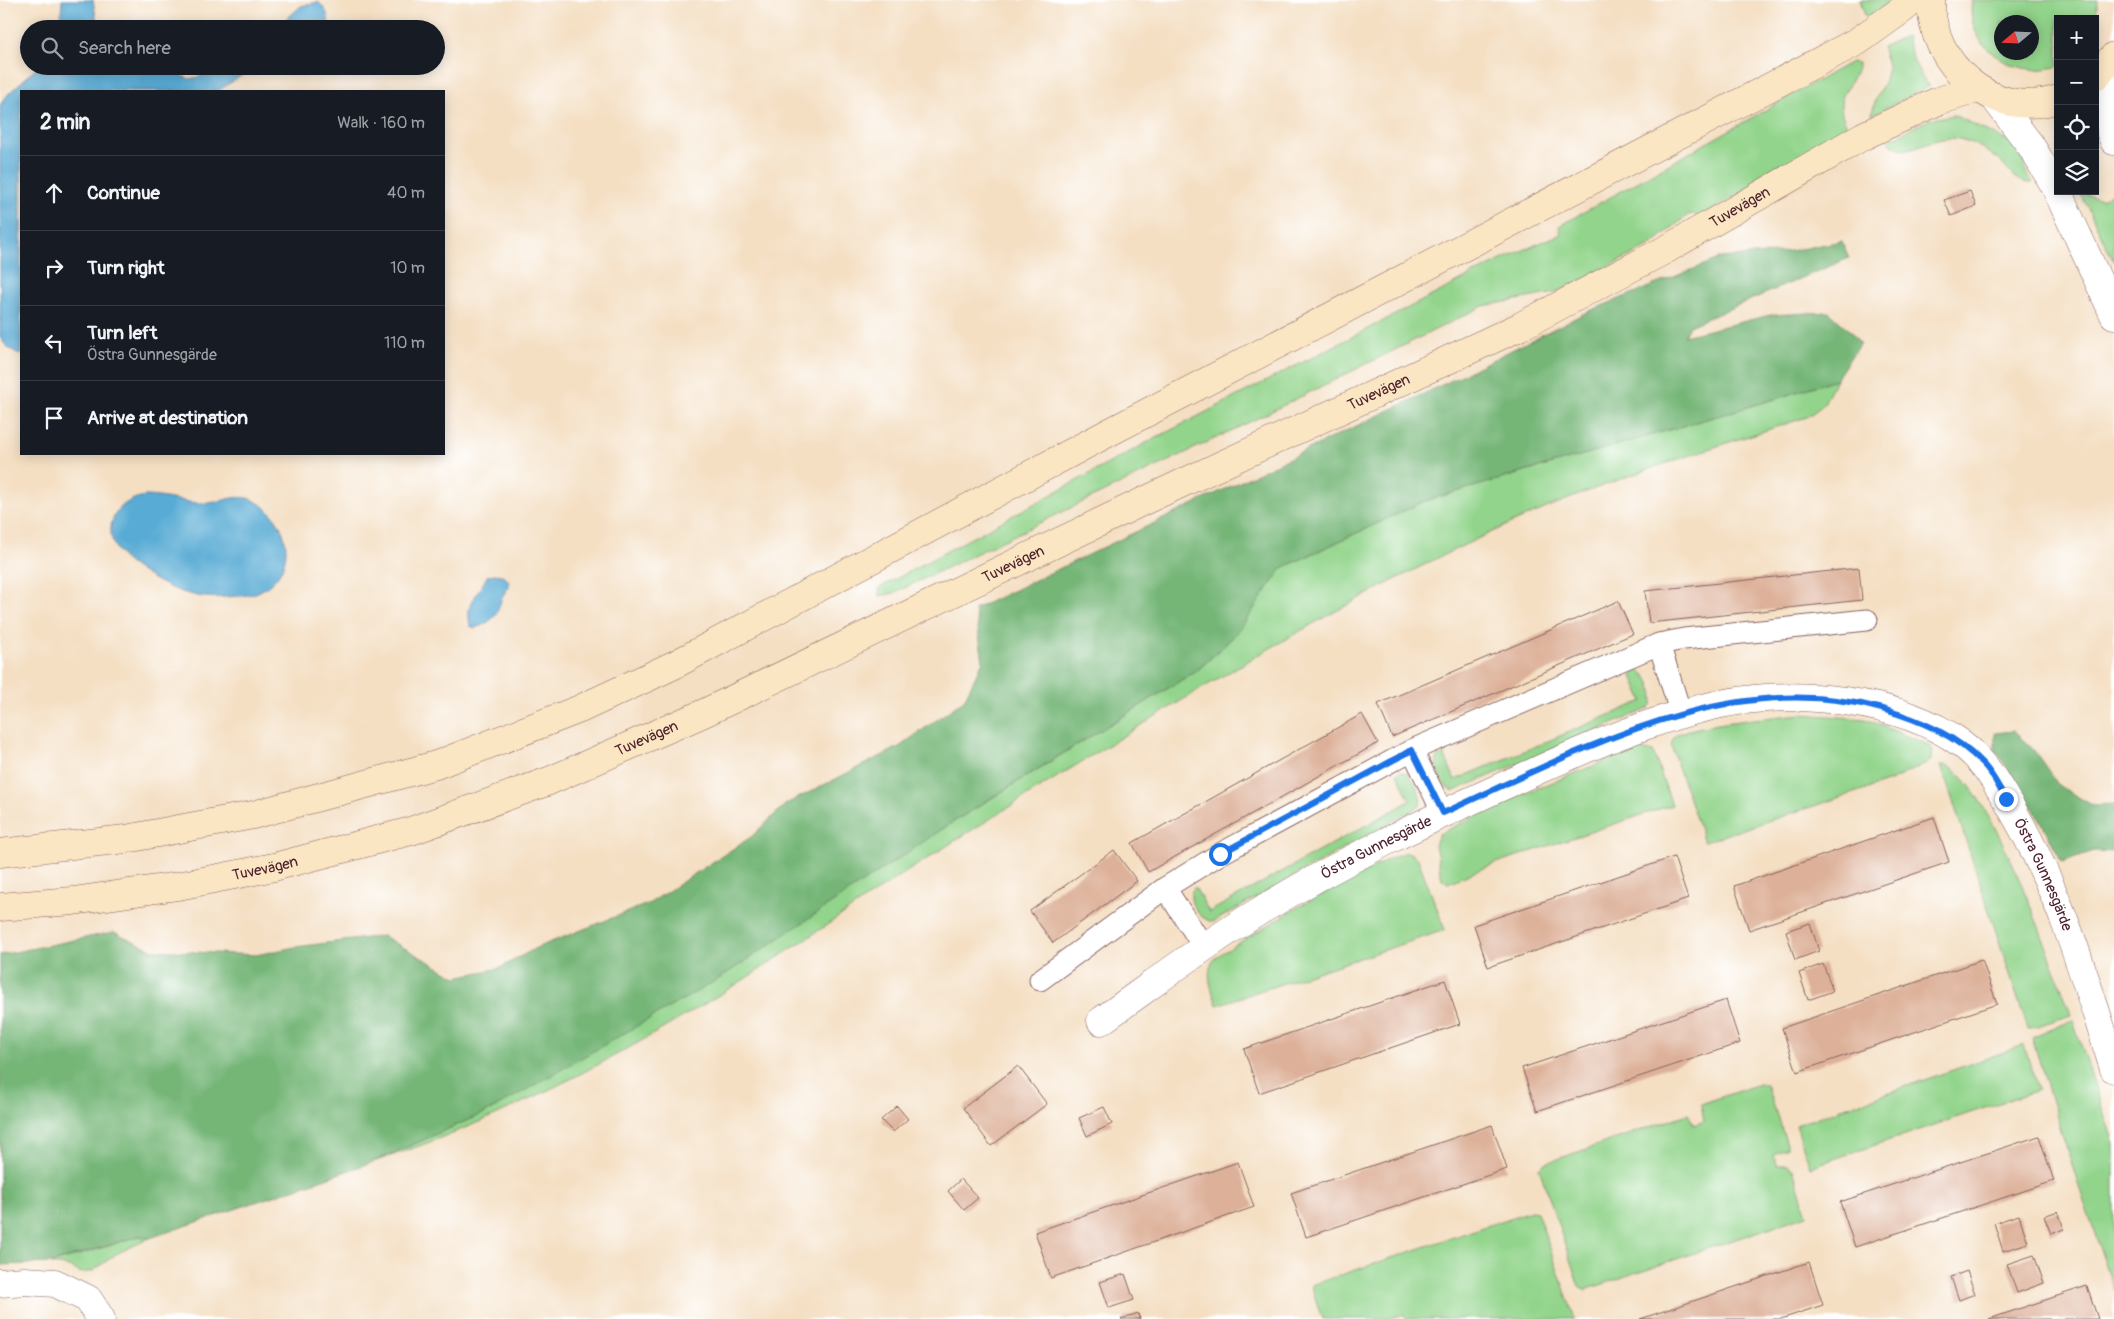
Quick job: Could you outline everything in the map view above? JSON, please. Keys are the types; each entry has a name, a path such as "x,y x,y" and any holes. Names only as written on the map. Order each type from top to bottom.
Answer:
{"main road":[{"path":"0,853 126,839 253,815 436,765 580,709 674,666 1106,434 1841,50 1876,30 1912,0"},
{"path":"1931,0 1934,30 1940,48 1950,64 1985,93 2012,102 2032,104 2054,100"},
{"name":"Tuvevägen","path":"0,907 73,901 178,886 274,867 412,830 549,781 704,713 1130,508 1520,327 1665,250 1863,136 1938,101 1985,93"}],"street":[{"path":"2104,68 2111,134 2114,141"},
{"path":"1985,93 2031,146 2055,186 2114,315"},
{"name":"Östra Gunnesgärde","path":"1101,1021 1204,947 1259,911 1416,825 1583,750 1681,714 1723,704 1819,698 1863,704 1903,715 1941,731 1963,744 1985,766 2028,836 2049,881 2072,938 2114,1068"},
{"path":"0,1283 24,1281 55,1283 88,1299 101,1319"}],"lane":[{"path":"1040,980 1165,888 1220,854 1412,750 1658,644 1684,639 1867,620"},
{"path":"1658,644 1681,714"},
{"path":"1412,750 1443,813"},
{"path":"1165,888 1204,947"}],"green space":[{"path":"1860,0 1894,0 1866,17"},
{"path":"1972,0 2098,0 2096,15 2054,15 2054,67 2042,69 2026,68 2003,60 2039,60 2039,15 1994,15 1994,54 1985,46 1976,33 1972,17"},
{"path":"1906,36 1917,69 1930,86 1872,115 1874,104 1886,76 1886,59 1882,47"},
{"path":"1851,62 1858,63 1858,67 1842,98 1841,104 1841,111 1849,130 1698,218 1694,214 1688,215 1648,247 1555,293 1483,306 1264,415 894,593 880,596 879,588 1150,441 1507,257 1561,234 1559,226"},
{"path":"1954,115 2011,143 2018,151 2032,183 2026,183 2016,178 1992,155 1979,146 1964,140 1944,139 1903,150 1887,141 1930,119"},
{"path":"2113,193 2114,262 2081,195 2089,195 2101,199"},
{"path":"1842,241 1849,258 1689,326 1684,336 1770,315 1829,312 1860,343 1836,379 1775,399 1425,501 1282,568 1237,633 1199,669 956,820 717,980 491,1110 373,1162 150,1238 139,1236 51,1263 0,1265 0,955 114,932 153,950 256,955 295,947 383,936 456,977 500,968 536,948 650,903 751,837 786,804 899,747 964,700 983,661 975,609 1446,383 1587,312 1721,258 1785,252"},
{"path":"1836,379 1823,405 1807,417 1660,465 1551,506 1443,555 1371,592 1161,713 931,856 759,970 620,1053 473,1125 373,1162 491,1110 1199,669 1237,633 1282,568 1425,501 1775,399"},
{"path":"1637,670 1642,672 1648,679 1652,690 1652,705 1648,709 1454,791 1442,781 1437,761 1438,757 1444,754 1455,780 1643,701 1632,676"},
{"path":"1801,714 1865,719 1929,745 1933,750 1932,760 1890,781 1704,842 1671,745 1674,737 1682,732 1696,728"},
{"path":"2013,731 2033,749 2059,786 2092,805 2114,804 2114,852 2094,851 2062,862 2040,819 1995,749 1995,733"},
{"path":"1638,748 1653,752 1672,805 1496,863 1448,883 1442,879 1435,845 1439,834 1508,800"},
{"path":"1941,765 1958,773 1977,797 1997,832 2035,917 2071,1015 2028,1029"},
{"path":"1399,771 1408,773 1419,793 1420,806 1213,922 1198,913 1191,897 1195,887 1209,912 1410,801 1397,773"},
{"path":"1403,853 1410,853 1418,859 1445,930 1217,1005 1209,974 1212,962 1216,957 1298,907"},
{"path":"2073,1020 2114,1144 2114,1290 2032,1038"},
{"path":"2024,1045 2038,1090 1810,1167 1796,1125"},
{"path":"1759,1084 1765,1084 1767,1087 1787,1144 1787,1148 1774,1154 1777,1165 1788,1165 1793,1169 1807,1215 1585,1290 1579,1286 1539,1168 1543,1164 1688,1114 1694,1125 1704,1121 1701,1104"},
{"path":"1531,1211 1537,1212 1575,1319 1406,1319 1404,1314 1386,1319 1322,1319 1311,1285"},
{"path":"139,1236 150,1238 116,1254 93,1271 81,1273 70,1267 51,1264"}],"water":[{"path":"62,0 93,0 97,20 61,20"},
{"path":"318,2 327,14 328,20 285,20 301,6"},
{"path":"29,75 180,75 189,79 201,75 242,75 220,90 20,90 20,354 8,348 0,338 0,105 9,93"},
{"path":"145,496 200,503 241,497 253,500 265,507 275,517 281,529 285,541 286,554 283,567 276,578 265,588 245,596 212,598 199,596 161,583 138,570 119,553 113,543 111,533 116,513 132,500"},
{"path":"494,574 502,575 509,581 509,587 491,620 475,628 470,626 469,609 473,599 487,576"}],"building":[{"path":"1970,191 1976,206 1951,216 1944,200"},
{"path":"1859,568 1862,600 1649,623 1645,591"},
{"path":"1618,601 1633,634 1392,737 1378,704"},
{"path":"1362,714 1378,743 1148,872 1132,843"},
{"path":"1934,817 1949,862 1749,930 1734,886"},
{"path":"1114,850 1137,881 1053,943 1030,911"},
{"path":"1674,857 1688,899 1488,967 1474,925"},
{"path":"1810,923 1819,951 1795,960 1786,931"},
{"path":"1982,960 1997,1004 1797,1072 1782,1028"},
{"path":"1823,964 1833,991 1808,1000 1799,973"},
{"path":"1445,980 1460,1024 1259,1093 1244,1049"},
{"path":"1726,1000 1740,1043 1537,1111 1522,1068"},
{"path":"1018,1066 1047,1104 991,1146 963,1108"},
{"path":"897,1106 908,1119 893,1132 881,1120"},
{"path":"1104,1107 1112,1124 1087,1136 1079,1118"},
{"path":"1492,1125 1507,1169 1306,1237 1291,1193"},
{"path":"2039,1136 2054,1181 1855,1247 1840,1202"},
{"path":"1238,1162 1254,1207 1051,1278 1035,1232"},
{"path":"961,1179 978,1198 964,1210 948,1191"},
{"path":"2058,1211 2064,1229 2051,1234 2044,1216"},
{"path":"2019,1215 2028,1243 2003,1251 1994,1223"},
{"path":"2034,1255 2044,1283 2017,1293 2007,1264"},
{"path":"1809,1262 1823,1305 1781,1319 1640,1319"},
{"path":"1967,1271 1975,1294 1959,1300 1951,1277"},
{"path":"1125,1274 1134,1300 1109,1308 1100,1282"},
{"path":"2087,1286 2098,1319 1989,1319"},
{"path":"1138,1313 1140,1319 1121,1319"}],"route":[{"path":"1220,854 1412,750 1443,813 1583,750 1651,724 1681,714 1723,704 1779,699 1819,698 1863,704 1903,715 1941,731 1963,744 1985,766 2006,799"}]}
